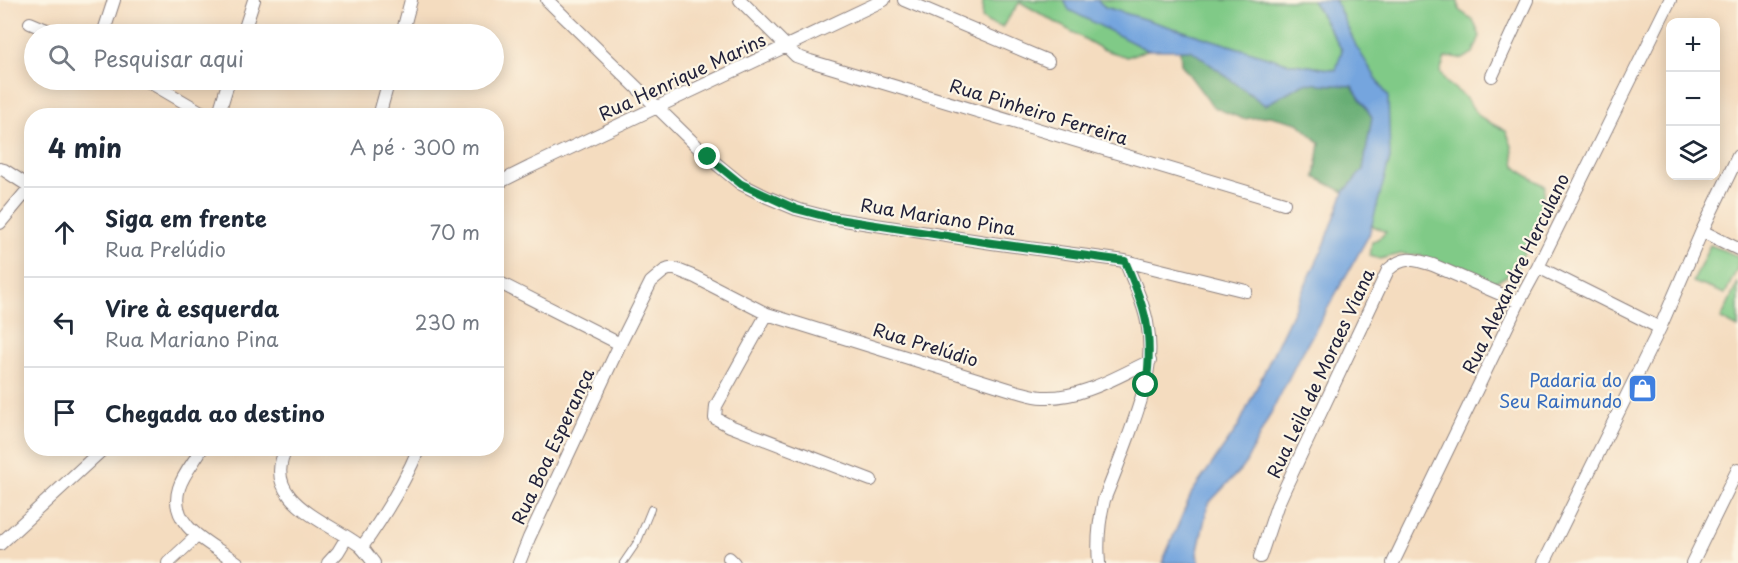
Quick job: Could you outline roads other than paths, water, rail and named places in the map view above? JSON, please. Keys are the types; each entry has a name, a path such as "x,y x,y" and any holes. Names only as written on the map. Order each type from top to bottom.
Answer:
{"street":[{"path":"106,24 114,0"},
{"path":"246,24 254,0"},
{"path":"405,24 411,0"},
{"name":"Rua Mariano Pina","path":"547,0 681,132 741,184 796,209 831,218 1125,261 1246,291"},
{"name":"Rua Pinheiro Ferreira","path":"740,0 796,56 1284,203"},
{"name":"Rua Henrique Marins","path":"504,180 884,0"},
{"path":"904,0 1048,61"},
{"path":"1492,76 1527,0"},
{"name":"Rua Alexandre Herculano","path":"1393,563 1519,302 1670,0"},
{"path":"163,90 194,108"},
{"path":"219,108 225,90"},
{"path":"381,108 386,90"},
{"path":"1544,563 1660,328 1702,231 1738,156"},
{"path":"0,169 24,184"},
{"path":"0,223 24,196"},
{"path":"1702,231 1738,249"},
{"name":"Rua Leila de Moraes Viana","path":"1260,557 1277,506 1388,270 1402,260 1419,261 1519,302"},
{"path":"1098,563 1100,517 1104,500 1146,385 1150,361 1147,321 1125,261"},
{"path":"1538,267 1660,328"},
{"name":"Rua Boa Esperança","path":"519,563 651,282 664,271 675,269 695,277"},
{"name":"Rua Prelúdio","path":"695,277 767,315 1041,397 1070,395 1087,390 1150,361"},
{"path":"504,285 620,344"},
{"path":"767,315 716,406 715,418 730,426 871,480"},
{"path":"0,544 95,456"},
{"path":"197,456 179,488 177,500 180,511 185,524 197,536 237,563"},
{"path":"283,456 279,472 283,488 292,499 309,514 362,547 374,563"},
{"path":"362,547 399,492 415,456"},
{"path":"1692,563 1738,469"},
{"path":"168,563 197,536"},
{"path":"328,563 347,537"}],"lane":[{"path":"622,563 638,541 651,509"}],"water":[{"path":"1064,0 1097,0 1105,7 1287,63 1336,70 1342,50 1312,0 1335,0 1356,46 1388,97 1390,158 1369,235 1296,364 1244,466 1208,504 1197,555 1200,563 1162,563 1192,492 1238,427 1324,246 1344,192 1363,170 1372,117 1352,86 1304,83 1265,105 1191,50 1147,50 1069,10"}],"place":[{"name":"Padaria do Seu Raimundo","path":"1643,389"}]}
